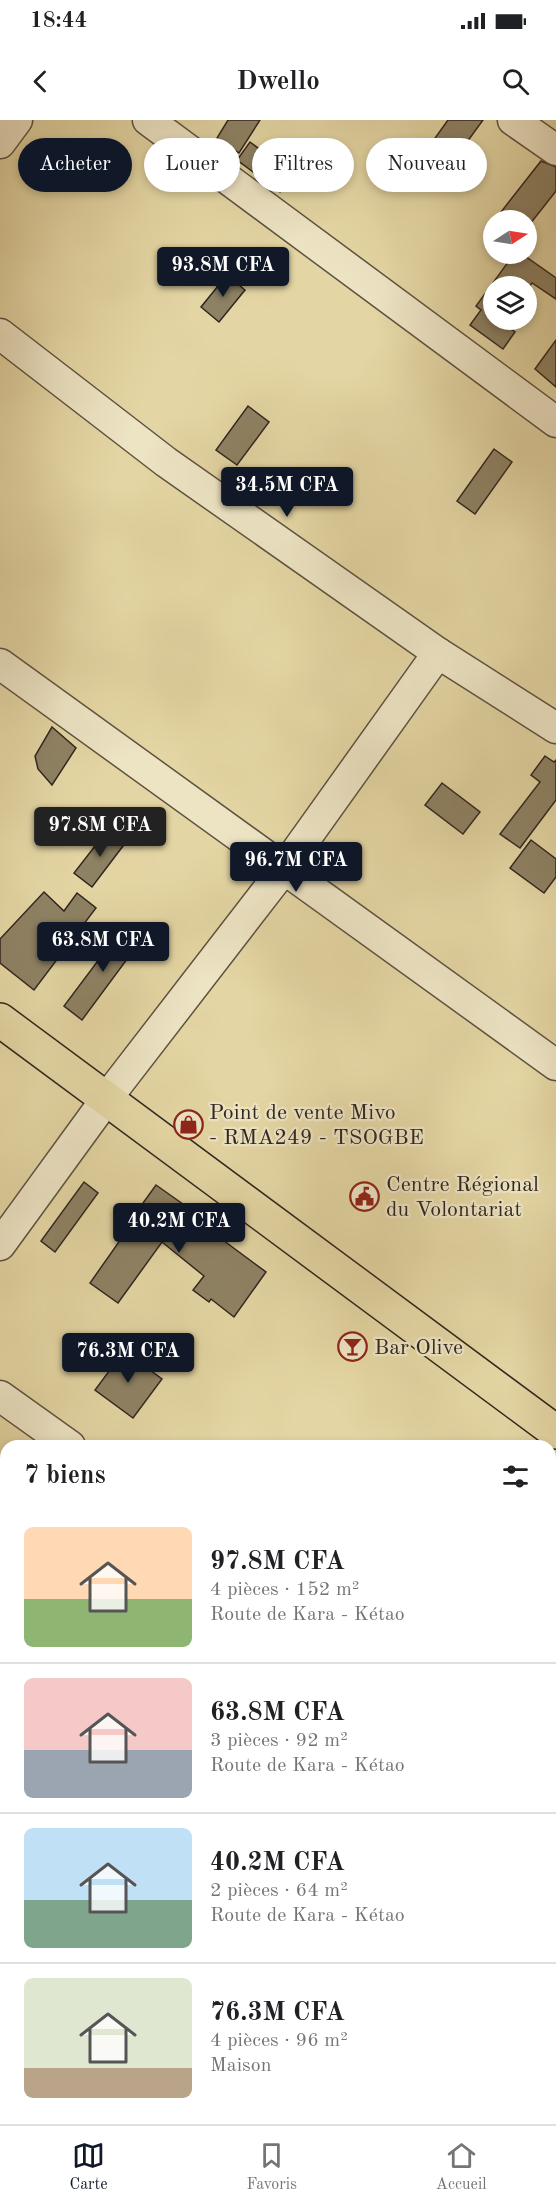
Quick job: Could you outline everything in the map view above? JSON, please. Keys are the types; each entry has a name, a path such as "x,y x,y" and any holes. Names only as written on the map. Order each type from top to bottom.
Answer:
{"main road":[{"path":"0,1020 556,1432"}],"street":[{"path":"0,143 17,120"},
{"path":"148,120 556,422"},
{"path":"513,120 556,150"},
{"path":"0,334 166,462 438,653 556,728"},
{"path":"0,1245 107,1098 283,870 438,653"},
{"path":"0,664 556,1065"},
{"path":"0,1396 62,1440"}],"building":[{"path":"228,120 260,120 240,151 240,138 217,138"},
{"path":"448,120 483,120 470,138 435,138"},
{"path":"250,142 252,143 252,171 240,162 240,156"},
{"path":"541,161 556,167 556,191 537,215 537,210 503,210"},
{"path":"507,264 536,264 556,278 556,299 537,286 537,276 498,276"},
{"path":"227,275 245,290 219,322 201,307"},
{"path":"483,296 483,330 512,330 515,332 503,349 470,325 481,310 476,306"},
{"path":"556,340 556,387 535,369"},
{"path":"248,406 269,422 237,465 216,450"},
{"path":"494,449 512,462 475,514 457,501"},
{"path":"52,727 76,748 52,785 38,769 35,756"},
{"path":"545,756 554,762 556,760 556,800 520,848 500,834 540,782 531,775"},
{"path":"442,783 480,812 463,834 425,805"},
{"path":"109,828 126,842 92,887 74,873"},
{"path":"531,840 556,859 556,877 544,893 510,868"},
{"path":"44,892 64,911 77,893 96,908 34,990 0,963 0,939"},
{"path":"124,926 142,939 82,1020 64,1006"},
{"path":"84,1182 98,1193 55,1252 41,1241"},
{"path":"156,1185 187,1207 186,1209 198,1218 196,1220 266,1272 234,1317 211,1299 209,1302 193,1290 204,1276 162,1242 118,1303 90,1283 140,1212 138,1210"},
{"path":"124,1351 162,1379 133,1418 95,1390"}],"place":[{"name":"Point de vente Mivo - RMA249 - TSOGBE","path":"188,1124"},
{"name":"Centre Régional du Volontariat","path":"365,1196"},
{"name":"Bar Olive","path":"353,1346"}]}
